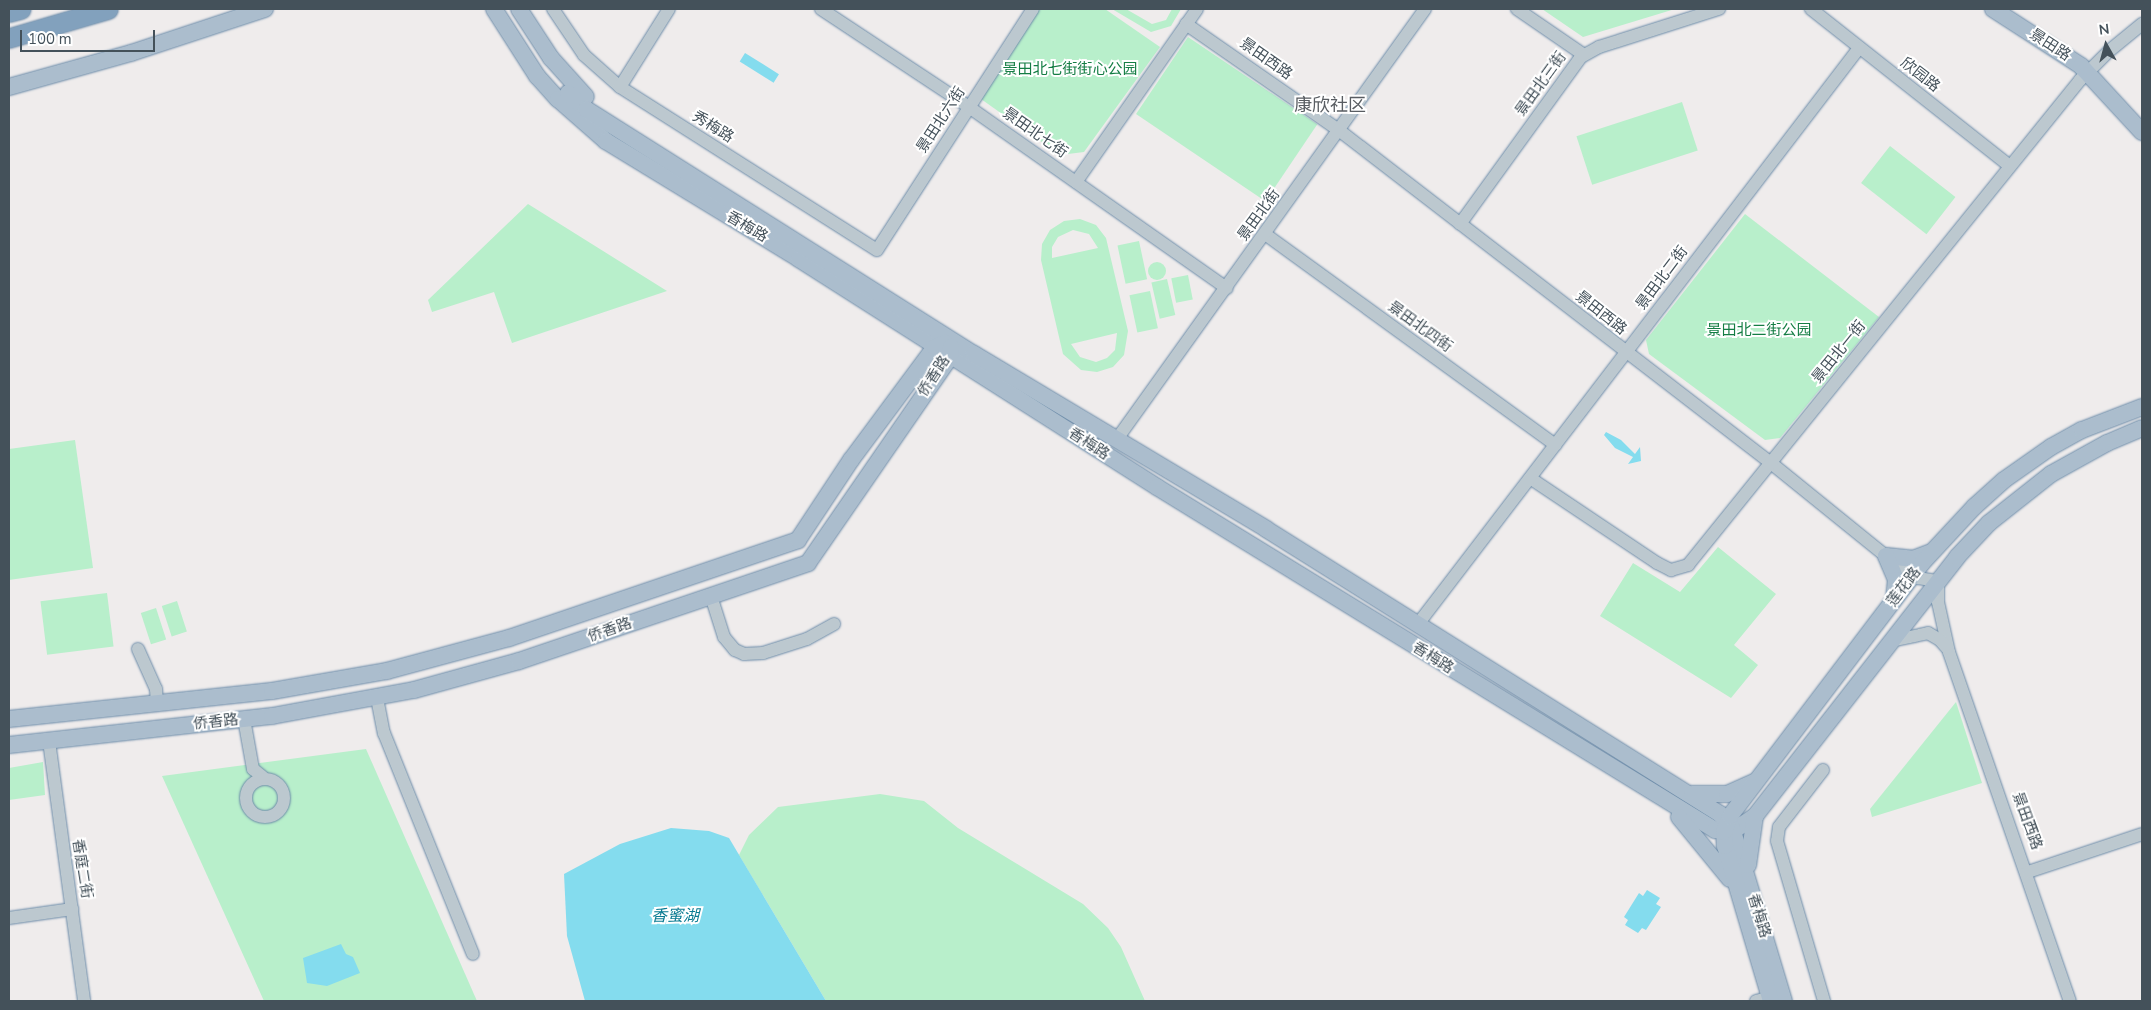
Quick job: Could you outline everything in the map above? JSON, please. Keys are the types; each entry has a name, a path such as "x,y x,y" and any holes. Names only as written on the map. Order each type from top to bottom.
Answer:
{"highway":[{"path":"9,12 21,9"},
{"path":"9,38 109,9"}],"main road":[{"path":"9,87 131,53 265,9"},
{"path":"482,9 520,69 542,95 581,129 612,135"},
{"name":"香梅路","path":"494,9 522,55 550,83 612,135 935,348 1084,442 1706,827 1728,828"},
{"name":"香梅路","path":"507,9 550,83"},
{"path":"519,9 561,70 612,135"},
{"name":"景田路","path":"1994,9 2090,68 2142,117"},
{"name":"景田路","path":"2013,9 2068,44 2142,132"},
{"name":"香梅路","path":"612,135 1266,529 1688,793 1728,828 1748,883 1773,999"},
{"name":"侨香路","path":"9,720 305,686 449,656 798,540 851,460 935,348 951,340 950,357 808,563 519,661 377,698 244,719 9,745"},
{"name":"莲花路","path":"1728,828 1761,776 1894,600 1936,548 1990,492 2035,456 2082,430 2142,406"},
{"name":"莲花路","path":"1728,828 1755,816 1938,581 1978,534 2024,492 2092,450 2142,428"},
{"path":"1084,442 1117,438"},
{"path":"1104,454 1117,438"},
{"path":"1258,550 1253,536 1258,530 1266,529"},
{"path":"1894,600 1896,584 1886,556 1913,559 1936,548"},
{"path":"1802,722 1803,730 1818,735"},
{"path":"1688,793 1706,796 1727,794 1744,788 1761,776"},
{"path":"1657,797 1710,853 1740,899"},
{"path":"1748,883 1748,848 1755,816"},
{"name":"香梅路","path":"1728,828 1724,846 1773,999"}],"street":[{"name":"秀梅路","path":"553,9 584,55 620,87 877,250"},
{"path":"620,87 669,9"},
{"name":"景田北七街","path":"822,9 969,107 1227,288"},
{"name":"景田北六街","path":"877,250 1033,9"},
{"path":"1076,182 1197,9"},
{"name":"景田北街","path":"1117,438 1340,131 1425,9"},
{"path":"1517,9 1584,55"},
{"name":"景田北三街","path":"1460,224 1574,64 1584,55 1599,47 1719,9"},
{"name":"欣园路","path":"1811,9 2010,166"},
{"name":"景田西路","path":"1186,24 1340,131 1625,353 1771,463 1912,577"},
{"name":"景田北一街","path":"1530,478 1657,563 1675,570 1688,565 2090,68 2142,24"},
{"name":"景田北二街","path":"1418,624 1859,48"},
{"name":"景田北四街","path":"1267,232 1556,443"},
{"path":"1912,577 1938,581"},
{"name":"景田西路","path":"1938,581 1939,608 1950,652 2028,872 2070,1001"},
{"path":"711,596 724,637 735,650 744,654 764,653 807,639 834,624"},
{"name":"景田西路","path":"1891,641 1928,633 1940,640 1950,652"},
{"path":"138,649 156,689 157,704"},
{"path":"377,698 386,738 473,954"},
{"path":"244,719 253,770 263,777"},
{"name":"香庭二街","path":"49,741 84,1001"},
{"path":"1823,770 1779,828 1777,841 1824,1001"},
{"path":"2028,872 2142,834"},
{"path":"9,918 72,908"}],"green space":[{"name":"景田北七街街心公园","path":"1038,9 1105,9 1160,47 1084,152 1060,155 981,99"},
{"path":"1112,9 1126,9 1152,24 1166,20 1172,9 1181,9 1171,26 1151,32"},
{"path":"1542,9 1675,9 1583,37"},
{"path":"1188,37 1317,124 1265,201 1136,114"},
{"path":"1682,102 1698,151 1592,185 1576,136"},
{"path":"1890,146 1955,197 1926,234 1861,183"},
{"path":"528,204 667,291 512,343 494,292 432,312 428,300"},
{"name":"景田北二街公园","path":"1745,214 1879,317 1780,438 1765,440 1649,354 1646,340"},
{"path":"1080,219 1096,225 1106,238 1128,331 1124,355 1113,367 1097,372 1081,370 1063,354 1041,260 1042,244 1050,230 1064,221","holes":["1073,230 1089,234 1098,248 1052,258 1052,247 1058,237","1117,333 1115,350 1107,358 1096,362 1080,357 1071,344"]},
{"path":"1139,241 1147,279 1126,284 1117,246"},
{"path":"1157,262 1163,265 1166,271 1163,277 1157,280 1151,277 1148,271 1151,265"},
{"path":"1188,275 1193,300 1176,303 1171,278"},
{"path":"1167,279 1175,315 1160,319 1151,283"},
{"path":"1150,291 1158,328 1137,333 1129,295"},
{"path":"75,440 93,568 9,580 9,449"},
{"path":"1718,547 1776,594 1734,645 1758,665 1731,698 1600,616 1633,563 1680,592"},
{"path":"107,593 114,647 47,655 40,601"},
{"path":"177,601 187,631 172,636 162,606"},
{"path":"156,608 166,639 151,644 141,613"},
{"path":"1956,702 1982,783 1872,817 1870,809"},
{"path":"366,749 477,1001 264,1001 162,776"},
{"path":"43,762 45,795 9,800 9,768"},
{"path":"880,794 924,801 958,828 1083,904 1108,928 1121,947 1145,1001 826,1001 739,855 749,835 778,807"}],"water":[{"path":"745,53 779,74 774,83 740,61"},
{"path":"1606,432 1621,440 1635,454 1640,447 1641,461 1628,464 1633,457 1615,448 1604,435"},
{"name":"香蜜湖","path":"671,828 709,831 729,838 826,1001 585,1001 567,936 564,874 620,844"},
{"path":"1647,890 1660,898 1656,904 1661,907 1646,930 1642,928 1638,933 1625,925 1628,920 1624,917 1639,893 1643,896"},
{"path":"341,944 346,954 353,957 360,973 327,986 307,983 303,958"}],"district":[{"name":"康欣社区","path":"1330,105"}]}
